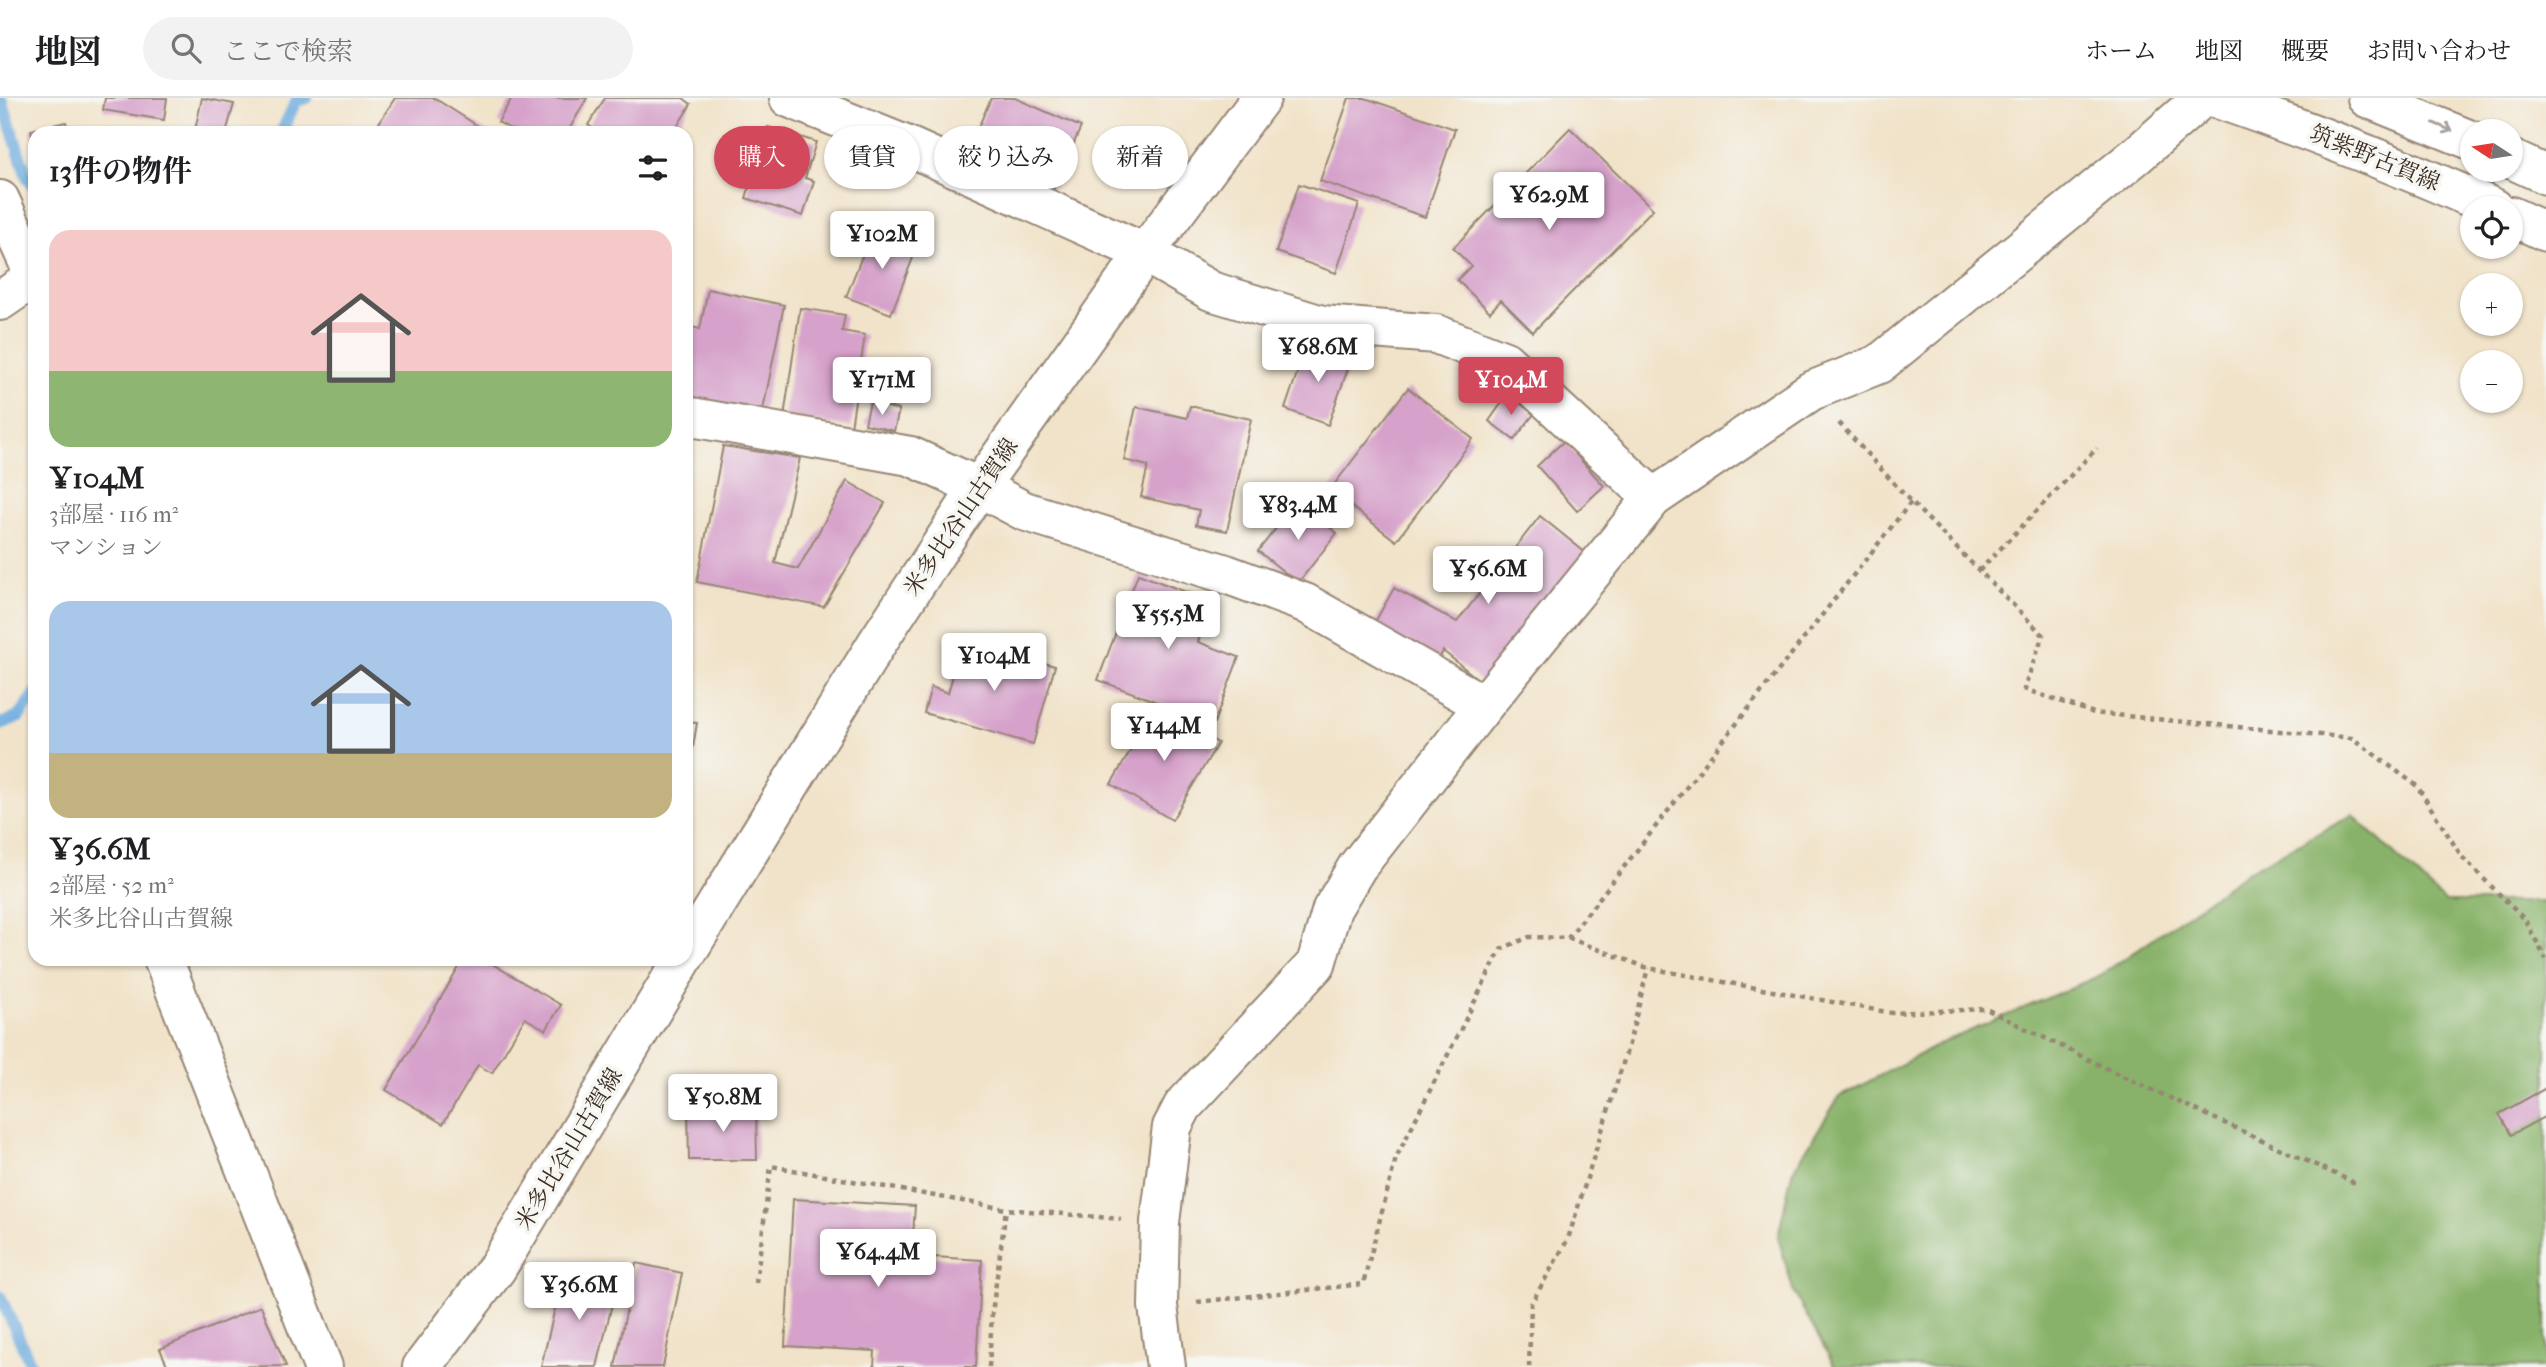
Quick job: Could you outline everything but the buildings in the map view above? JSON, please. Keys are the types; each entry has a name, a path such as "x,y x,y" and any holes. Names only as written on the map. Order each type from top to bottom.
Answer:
{"street":[{"path":"789,98 903,144 1145,253 1211,291 1322,325 1436,334 1505,361 1653,498"},
{"path":"1229,139 1236,98"},
{"name":"米多比谷山古賀線","path":"693,943 877,643 979,487 1145,253 1261,98"},
{"path":"1166,1367 1158,1306 1160,1222 1172,1127 1183,1106 1315,964 1332,909 1357,867 1484,705 1653,498 1811,391 1879,364 2137,155 2202,98"},
{"name":"筑紫野古賀線","path":"2215,98 2302,128 2467,196"},
{"path":"2367,98 2460,136"},
{"path":"2524,165 2546,175"},
{"path":"0,200 28,262"},
{"path":"2523,221 2546,232"},
{"path":"0,301 28,282"},
{"path":"693,417 910,456 1024,511 1226,574 1305,603 1484,705"},
{"path":"166,966 323,1367"},
{"name":"米多比谷山古賀線","path":"422,1367 496,1268 679,966"}],"path":[{"path":"1811,391 1911,502 2043,635 2025,689 2094,713 2352,738 2417,786 2462,857 2525,920 2546,959"},
{"path":"1979,571 2097,448"},
{"path":"1568,937 1911,502"},
{"path":"1158,1306 1363,1284 1396,1158 1501,949 1529,937 1568,937 1648,968 1892,1013 1986,1009 2118,1074 2355,1183"},
{"path":"1529,1367 1531,1304 1568,1239 1629,1044 1648,968"},
{"path":"756,1283 771,1166 1006,1209 1160,1222"},
{"path":"989,1367 992,1312 1006,1209"}],"green space":[{"path":"2353,815 2445,902 2546,902 2546,1367 1835,1367 1794,1293 1778,1237 1792,1172 1839,1097 1944,1042 2101,975 2253,868"}],"waterway":[{"path":"284,126 296,101 307,98"},
{"path":"2,100 28,178"},
{"path":"0,724 19,717 28,704"},
{"path":"0,1296 32,1367"}]}
